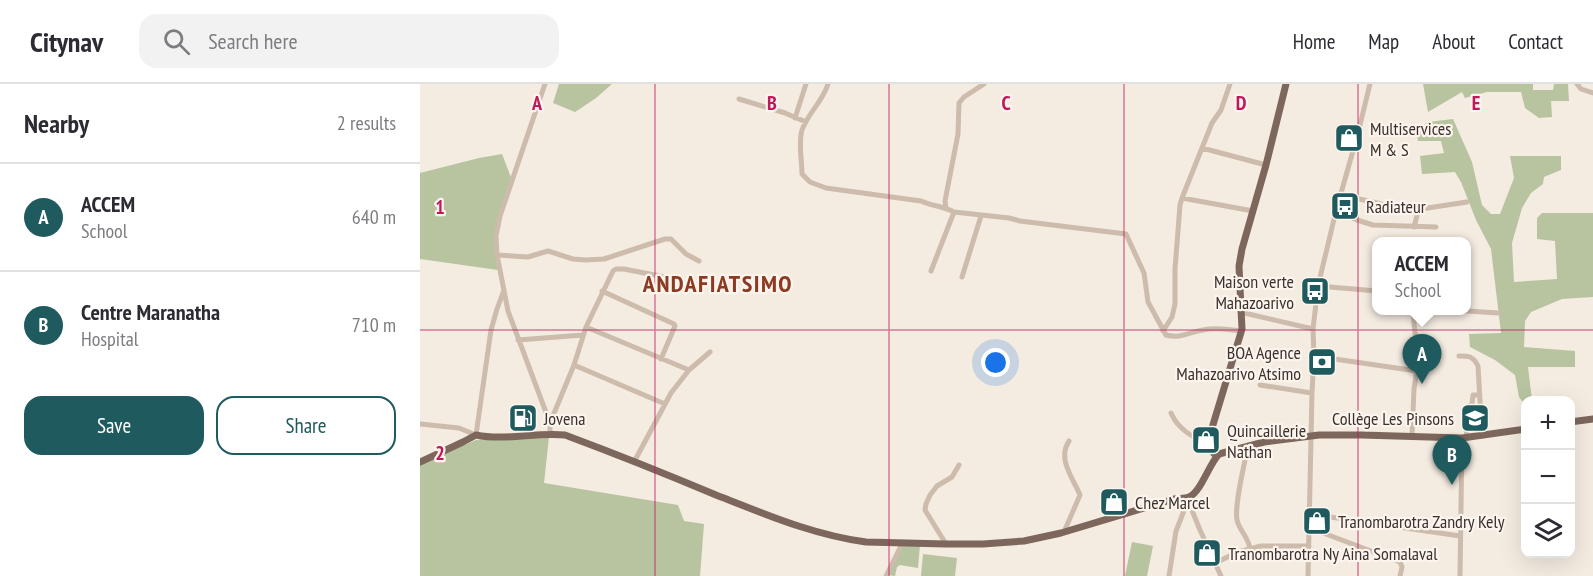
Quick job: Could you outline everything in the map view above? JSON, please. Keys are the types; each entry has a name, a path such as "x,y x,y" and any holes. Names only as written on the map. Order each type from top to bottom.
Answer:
{"main road":[{"path":"1216,456 1208,444 1241,331 1239,266 1242,249 1286,84"},
{"path":"1575,421 1593,418"},
{"path":"420,462 476,435 487,437 566,435 793,525 849,540 983,544 1024,541 1064,532 1174,499 1187,498 1195,492 1216,456 1227,450 1264,441 1354,435 1465,438 1521,430"}],"street":[{"path":"545,84 500,216 496,236 497,255 508,311 550,423 550,434"},
{"path":"795,118 806,84"},
{"path":"828,84 801,133 802,174 810,182 826,188 914,200 954,212 1126,234 1144,273 1148,302 1166,335 1175,338 1205,329 1241,331"},
{"path":"946,208 945,201 958,134 959,103 984,84"},
{"path":"1163,331 1172,317 1175,304 1180,205 1230,84"},
{"path":"1308,576 1313,329 1318,286 1370,84"},
{"path":"1577,84 1581,89 1593,93"},
{"path":"739,99 806,122"},
{"path":"1202,148 1266,165"},
{"path":"1342,195 1387,206 1419,208 1467,202"},
{"path":"1182,198 1253,211"},
{"path":"1414,227 1419,208"},
{"path":"1336,211 1373,225 1436,227"},
{"path":"931,271 954,212"},
{"path":"962,277 981,216"},
{"path":"497,255 528,257 548,251 573,259 604,259 671,239 686,255 699,261"},
{"path":"550,423 574,366 586,327 610,274 616,269 624,269 675,279"},
{"path":"1318,286 1372,291"},
{"path":"420,424 459,428 476,435 491,330 504,290"},
{"path":"602,291 674,324 673,333 662,359"},
{"path":"1471,311 1498,313"},
{"path":"1240,312 1313,329"},
{"path":"1412,436 1414,389 1418,363 1413,315"},
{"path":"586,327 689,370"},
{"path":"518,340 583,335"},
{"path":"634,462 671,393 689,370 710,352"},
{"path":"1314,356 1417,371"},
{"path":"1459,356 1471,356 1478,366 1482,436"},
{"path":"574,366 665,404"},
{"path":"1260,385 1312,393"},
{"path":"1460,576 1464,408 1471,405 1473,395 1480,395"},
{"path":"1170,413 1176,424 1208,444"},
{"path":"1064,532 1080,495 1063,455 1069,441"},
{"path":"1248,445 1238,500 1237,522 1250,544 1250,549"},
{"path":"946,544 925,510 930,495 937,486 952,477 959,465"},
{"path":"1187,498 1221,576"},
{"path":"1169,576 1176,531 1187,498"},
{"path":"1310,514 1460,536"},
{"path":"1310,528 1400,562 1402,567 1400,576"},
{"path":"886,576 903,542"},
{"path":"1215,563 1238,552 1261,546 1309,546"}],"green space":[{"path":"559,84 612,84 575,112 553,103"},
{"path":"1423,84 1533,84 1533,90 1553,90 1554,84 1568,84 1569,101 1551,101 1552,117 1539,118 1525,108 1521,92 1487,92 1465,98 1462,92 1428,112"},
{"path":"1453,119 1472,162 1482,205 1491,214 1500,214 1514,178 1510,156 1561,156 1561,170 1544,177 1543,184 1531,193 1522,208 1512,243 1514,282 1557,279 1555,241 1537,239 1537,218 1542,213 1593,213 1593,297 1562,299 1531,312 1525,321 1524,347 1575,351 1575,367 1528,367 1532,396 1521,396 1521,400 1515,375 1495,360 1470,347 1469,334 1501,333 1491,249 1455,172 1422,174 1420,156 1444,153 1441,141 1418,141 1416,130 1428,122"},
{"path":"502,154 512,180 496,236 498,270 420,259 420,173"},
{"path":"549,437 544,483 678,505 684,521 704,524 700,576 420,576 420,465 476,440"},
{"path":"1132,542 1153,546 1147,576 1125,576"},
{"path":"903,545 920,545 918,568 900,565 897,567 895,576 888,575"},
{"path":"923,554 957,558 955,576 921,576"}],"place":[{"name":"Multiservices M & S","path":"1349,138"},
{"name":"Radiateur","path":"1345,206"},
{"name":"Maison verte Mahazoarivo","path":"1315,291"},
{"name":"BOA Agence Mahazoarivo Atsimo","path":"1322,362"},
{"name":"ACCEM","path":"1422,384"},
{"name":"Jovena","path":"523,418"},
{"name":"Collège Les Pinsons","path":"1475,418"},
{"name":"Quincaillerie Nathan","path":"1206,440"},
{"name":"Centre Maranatha","path":"1452,485"},
{"name":"Chez Marcel","path":"1114,502"},
{"name":"Tranombarotra Zandry Kely","path":"1317,521"},
{"name":"Tranombarotra Ny Aina Somalaval","path":"1207,553"}],"district":[{"name":"ANDAFIATSIMO","path":"718,283"}]}
